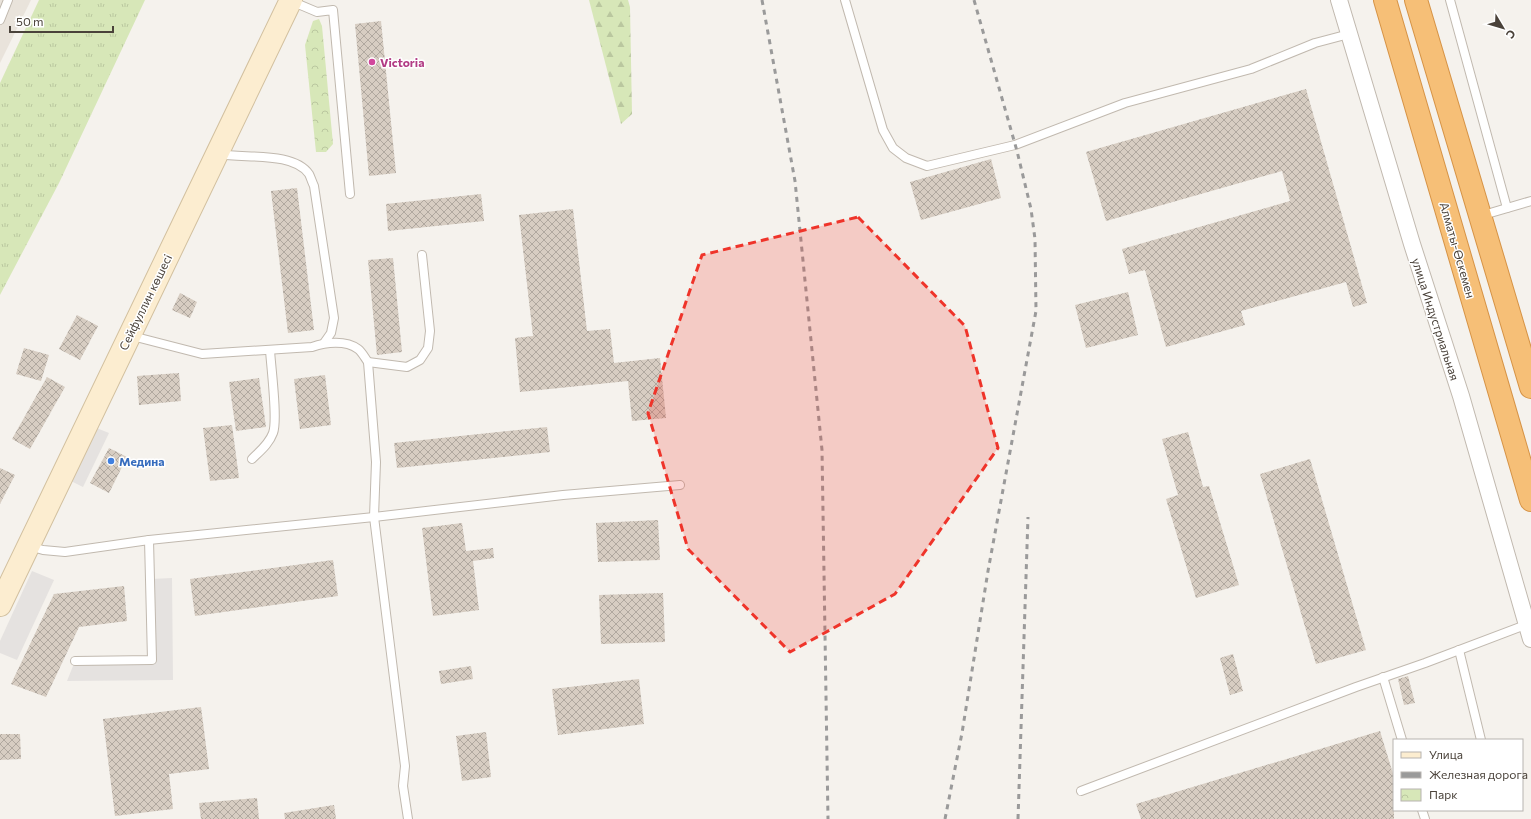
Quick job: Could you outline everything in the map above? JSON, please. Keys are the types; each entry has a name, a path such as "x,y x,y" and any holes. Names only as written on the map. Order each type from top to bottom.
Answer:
{"highway":[{"name":"Алматы-Өскемен","path":"1385,0 1531,500"},
{"path":"1416,0 1531,387"}],"main road":[{"name":"Сейфуллин көшесі","path":"0,605 290,0"}],"street":[{"name":"улица Индустриальная","path":"1339,0 1412,244 1461,396 1530,629"}],"lane":[{"path":"0,20 8,0"},
{"path":"290,0 316,12 333,10 350,194"},
{"path":"845,0 883,130 893,148 906,158 927,166 1015,145 1125,103 1251,68 1315,43 1349,34"},
{"path":"1450,0 1507,208"},
{"path":"217,154 280,159 292,162 303,168 310,175 314,186 334,318 331,333 324,343"},
{"path":"1480,216 1531,201"},
{"path":"368,362 407,367 420,360 428,348 430,331 422,255"},
{"path":"130,335 202,354 312,347 324,343 349,344 359,350 368,362 376,462 374,517 405,766 403,786 408,819"},
{"path":"252,459 268,443 274,432 275,417 270,350"},
{"path":"28,546 43,550 65,552 149,540 374,517 563,495 680,485"},
{"path":"75,661 152,660 149,540"},
{"path":"1081,792 1383,677 1459,650 1530,629"},
{"path":"1459,650 1481,739"},
{"path":"1383,677 1402,739"}],"highlighted area":[{"path":"858,217 965,326 998,448 895,594 790,652 688,549 648,413 702,255"}],"shaded area":[{"path":"0,0 31,0 0,63"},
{"path":"94,427 109,433 83,487 69,480"},
{"path":"32,571 54,580 17,660 0,653 0,641"},
{"path":"172,578 173,680 67,681 75,661 152,660 151,579"}],"green space":[{"path":"39,0 145,0 59,183 0,295 0,83"},
{"path":"589,0 628,0 630,7 632,114 621,124"},
{"path":"319,19 322,26 333,144 326,152 316,152 305,45 313,21"}],"building":[{"name":"Victoria","path":"381,21 396,173 369,176 355,24"},
{"path":"1306,89 1367,303 1353,307 1346,282 1241,311 1245,325 1166,347 1145,270 1129,274 1122,249 1290,201 1282,171 1106,221 1086,152"},
{"path":"991,159 1001,198 921,220 910,182"},
{"path":"297,188 314,330 288,333 271,191"},
{"path":"481,194 484,221 388,231 386,204"},
{"path":"573,209 587,331 610,329 614,363 660,358 666,418 632,421 628,381 520,392 515,338 533,336 519,215"},
{"path":"393,258 402,352 377,355 368,260"},
{"path":"1128,292 1138,335 1086,348 1075,305"},
{"path":"180,293 197,302 190,318 172,310"},
{"path":"77,315 98,326 80,360 59,349"},
{"path":"24,348 49,355 41,381 16,374"},
{"path":"179,373 181,401 139,405 137,376"},
{"path":"325,375 331,425 300,429 294,379"},
{"path":"47,377 65,387 30,449 12,439"},
{"path":"259,378 266,427 236,431 229,382"},
{"path":"232,425 239,478 210,481 203,428"},
{"path":"547,427 550,452 397,468 394,443"},
{"path":"1188,432 1203,487 1209,486 1239,585 1196,598 1166,499 1178,495 1162,439"},
{"path":"109,448 127,457 109,493 90,483"},
{"path":"1310,459 1366,650 1316,664 1260,474"},
{"path":"0,468 15,475 0,504"},
{"path":"658,520 660,560 598,562 596,523"},
{"path":"462,523 466,551 493,548 494,558 473,561 479,610 433,616 422,528"},
{"path":"333,560 338,596 195,616 190,579"},
{"path":"124,586 127,621 79,627 46,697 11,684 54,594"},
{"path":"663,593 665,642 601,644 599,595"},
{"path":"1233,654 1243,691 1230,695 1220,658"},
{"path":"471,666 473,679 441,684 439,671"},
{"path":"1408,676 1415,703 1404,705 1398,679"},
{"path":"639,679 644,724 558,735 552,689"},
{"path":"201,707 209,769 169,774 173,809 115,816 103,719"},
{"path":"1380,731 1393,774 1394,819 1141,819 1136,804"},
{"path":"486,732 491,777 462,781 456,736"},
{"path":"0,734 20,734 21,759 0,760"},
{"path":"257,798 259,819 201,819 199,803"},
{"path":"334,805 336,819 285,819 284,813"}],"railway":[{"path":"762,0 795,181 822,450 828,819"},
{"path":"945,819 962,733 988,571 1036,311 1035,239 1031,209 1017,151 974,0"},
{"path":"1018,819 1028,517"}],"place":[{"name":"Victoria","path":"372,62"},
{"name":"Медина","path":"111,461"}]}
